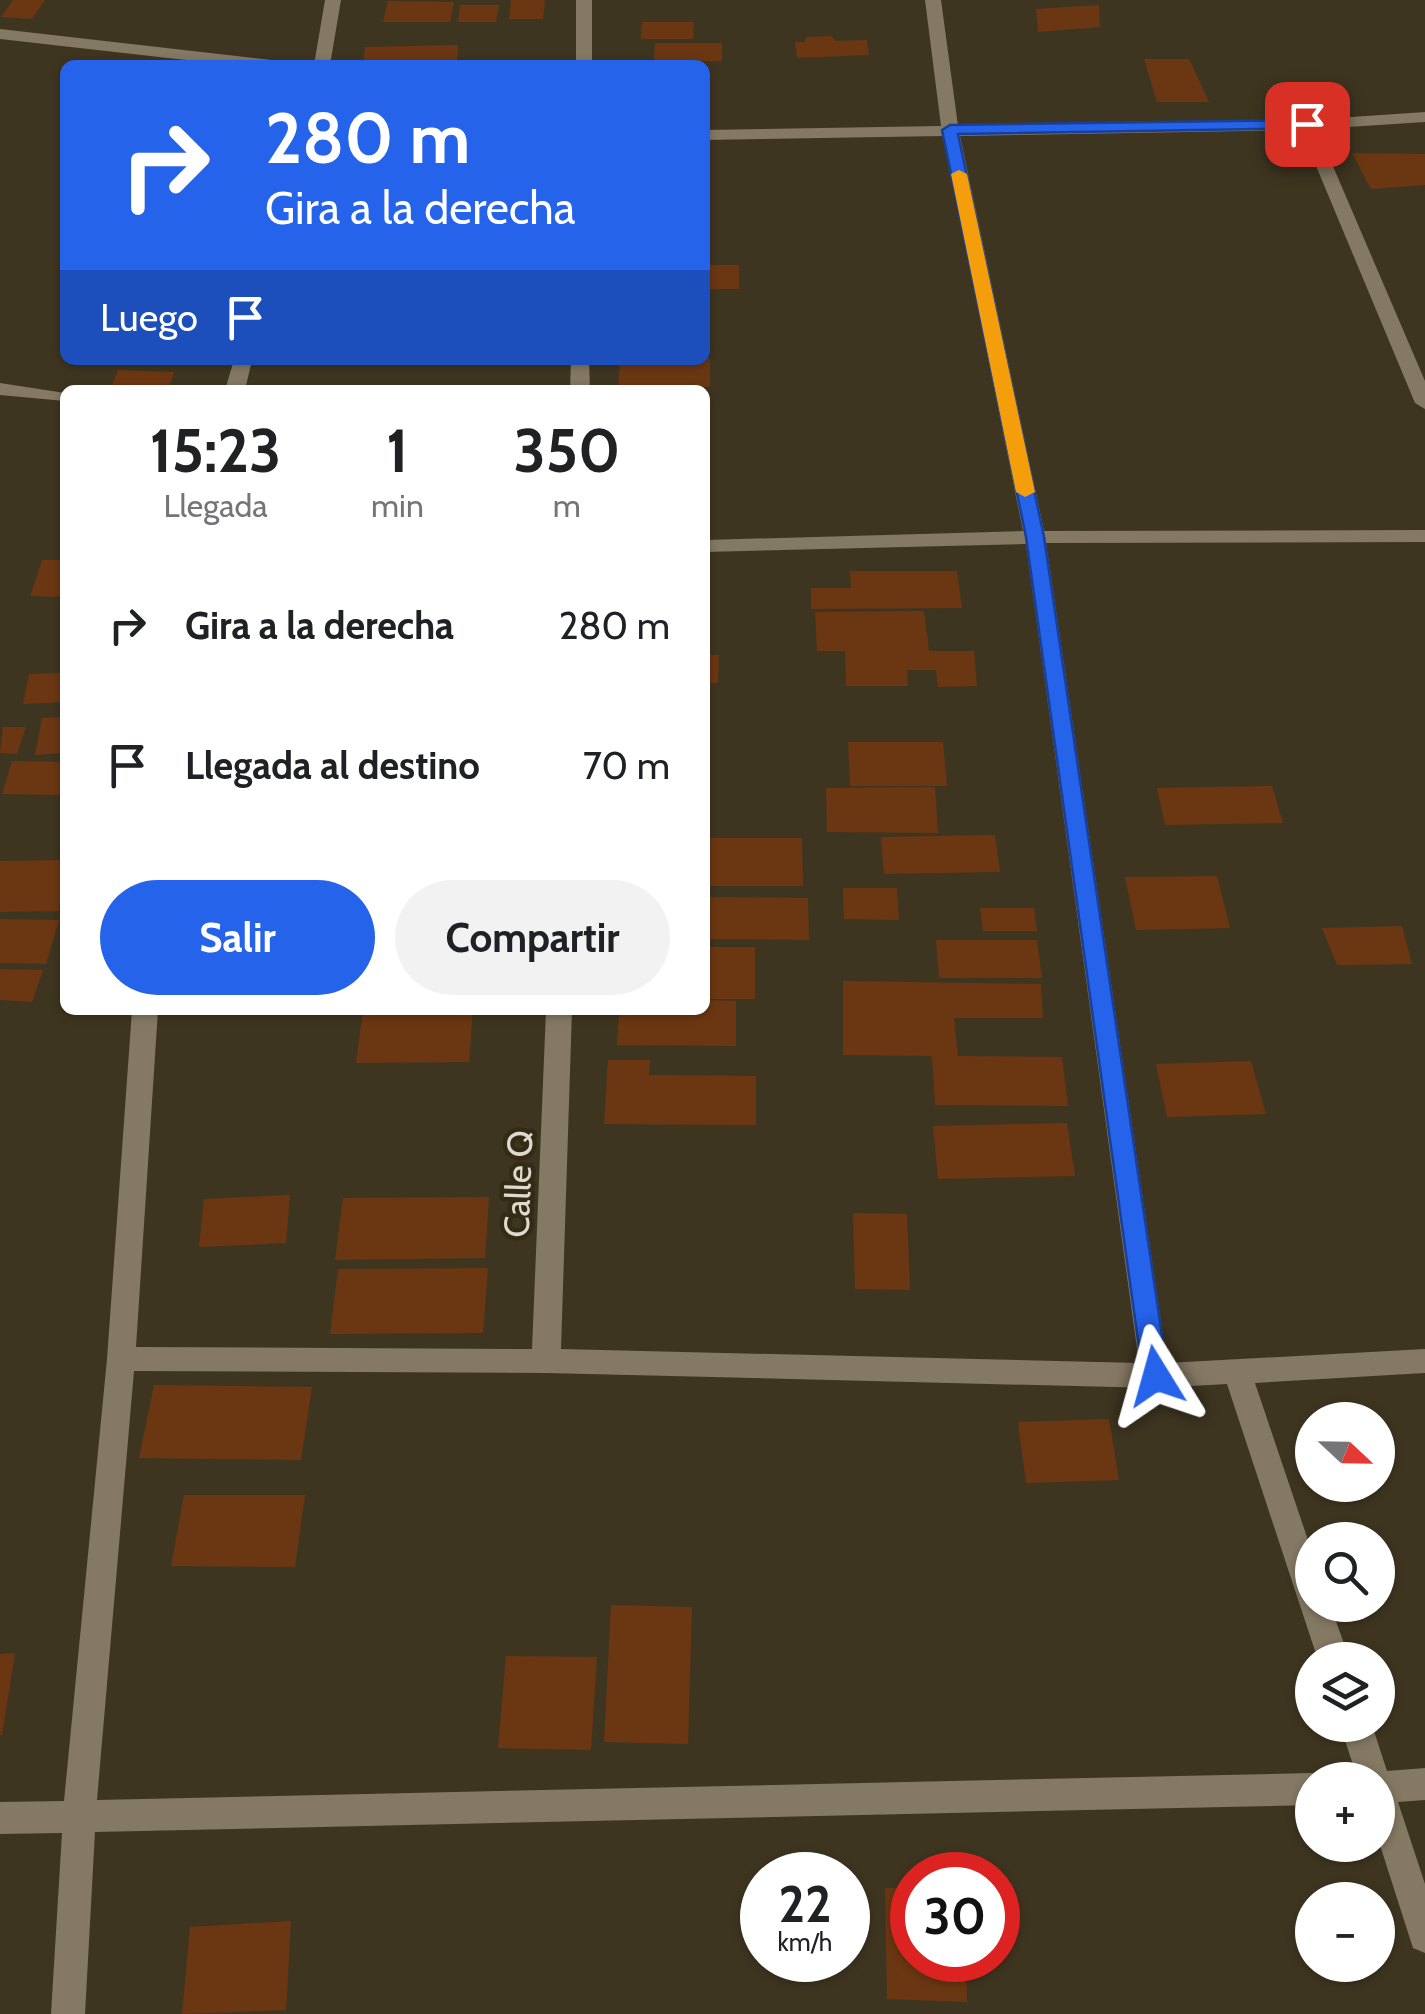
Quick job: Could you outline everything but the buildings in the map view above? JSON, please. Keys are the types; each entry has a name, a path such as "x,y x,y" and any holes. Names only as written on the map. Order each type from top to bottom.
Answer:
{"street":[{"path":"323,60 334,0"},
{"path":"584,0 584,60"},
{"path":"933,0 950,130 1035,537 1156,1376"},
{"path":"3,38 222,60"},
{"path":"710,135 1307,124 1425,116"},
{"path":"1307,124 1425,404"},
{"path":"0,389 59,397"},
{"path":"710,546 1035,537 1425,536"},
{"path":"68,2014 79,1817 121,1359 145,1015"},
{"name":"Calle Q","path":"546,1361 560,1015"},
{"path":"121,1359 546,1361 1156,1376 1425,1361"},
{"path":"1238,1374 1295,1545"},
{"path":"1395,1787 1425,1784"},
{"path":"0,1818 1295,1789"},
{"path":"1395,1842 1425,1936"}],"slow traffic":[{"path":"959,174 1025,492"}],"route":[{"path":"1156,1376 1035,537 950,130 1307,124"}]}
